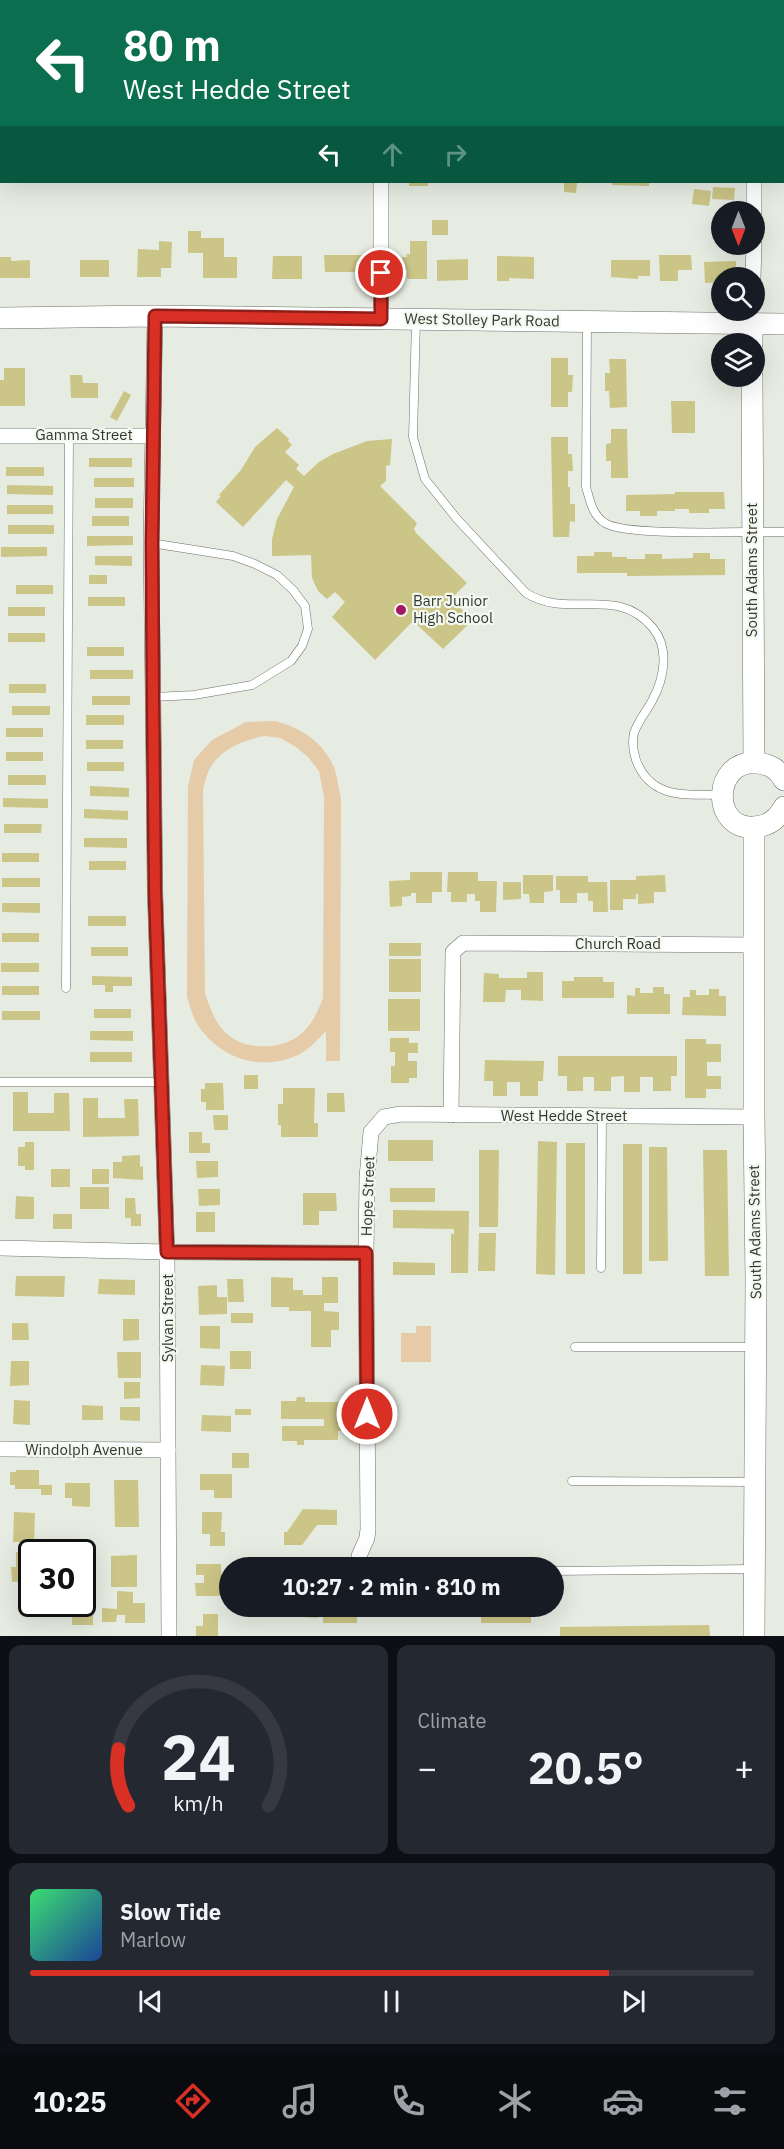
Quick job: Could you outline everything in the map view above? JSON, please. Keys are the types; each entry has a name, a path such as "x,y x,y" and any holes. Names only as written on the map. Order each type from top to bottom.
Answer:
{"street":[{"path":"381,183 381,319"},
{"path":"754,183 754,201"},
{"name":"West Stolley Park Road","path":"0,318 155,316 587,321 752,326 784,324"},
{"name":"Sylvan Street","path":"155,316 152,543 155,891 167,1252 169,1636"},
{"name":"South Adams Street","path":"752,387 754,763"},
{"name":"Gamma Street","path":"7,435 153,436"},
{"path":"784,780 780,772 772,766 742,764 726,780 721,795 726,813 741,825 754,827 770,823 777,818 784,807"},
{"name":"South Adams Street","path":"754,827 756,945 754,1636"},
{"name":"Church Road","path":"451,1115 453,952 463,943 756,945"},
{"name":"West Hedde Street","path":"377,1125 384,1118 401,1114 754,1117"},
{"name":"Hope Street","path":"359,1556 367,1538 368,1529 367,1178 370,1132 377,1125"},
{"path":"0,1248 366,1253"},
{"name":"Windolph Avenue","path":"0,1449 168,1450"}],"lane":[{"path":"416,319 413,437 425,479 457,519 526,593 539,601 553,604 612,604 628,608 642,616 655,631 663,648 664,666 661,682 633,735 633,750 640,768 652,783 668,792 721,795"},
{"path":"587,321 586,487 593,511 603,522 615,528 643,530 784,531"},
{"path":"66,988 69,435"},
{"path":"152,543 233,556 277,575 293,590 304,606 308,629 302,646 291,661 252,686 227,691 153,697"},
{"path":"0,1082 162,1082"},
{"path":"601,1268 602,1116"},
{"path":"575,1347 756,1347"},
{"path":"572,1481 755,1482"},
{"path":"564,1570 754,1569"}],"shaded area":[{"path":"275,721 300,730 326,753 336,774 341,798 340,1061 326,1061 326,1031 306,1050 284,1060 256,1062 231,1054 208,1038 199,1027 187,997 188,787 194,760 212,740 246,722","holes":["265,736 280,738 308,757 319,771 324,797 323,998 317,1013 301,1034 275,1046 254,1046 236,1040 224,1031 214,1016 205,994 203,789 209,770 219,756 226,751 241,743"]},
{"path":"416,1326 431,1326 431,1362 401,1362 401,1333 416,1333"}],"building":[{"path":"409,183 428,183 428,186 409,186"},
{"path":"564,183 577,183 576,193 564,192"},
{"path":"612,183 649,183 649,186 612,185"},
{"path":"713,187 735,188 734,200 712,199"},
{"path":"694,189 711,191 709,206 692,204"},
{"path":"432,220 448,220 448,235 432,235"},
{"path":"188,231 201,231 201,238 224,238 224,257 237,257 237,278 203,278 203,253 188,253"},
{"path":"159,241 172,242 171,268 161,268 161,277 137,277 138,249 159,250"},
{"path":"410,241 427,241 427,279 407,279 407,270 403,270 402,257 410,254"},
{"path":"324,255 368,255 368,272 325,272"},
{"path":"659,255 691,255 692,270 678,270 678,281 660,281"},
{"path":"273,256 302,256 302,279 272,279"},
{"path":"497,256 534,257 534,279 509,278 509,281 497,281"},
{"path":"0,257 11,257 11,261 30,260 30,278 0,278"},
{"path":"468,259 468,280 437,281 437,260"},
{"path":"80,260 109,260 109,277 80,277"},
{"path":"611,260 650,260 650,276 638,276 638,279 611,277"},
{"path":"736,261 736,267 711,267 711,283 705,283 704,262"},
{"path":"551,358 568,358 568,375 573,375 572,392 568,392 568,407 551,407"},
{"path":"609,359 626,359 627,407 610,408 609,391 605,391 605,373 610,373"},
{"path":"4,368 25,368 25,406 0,406 0,380 4,380"},
{"path":"70,375 82,375 83,383 98,383 98,398 71,398"},
{"path":"124,391 131,395 117,421 110,417"},
{"path":"671,401 695,401 695,433 672,433"},
{"path":"277,428 289,439 292,445 285,452 299,465 296,469 304,476 319,462 333,454 367,441 392,439 390,465 386,466 386,481 380,486 417,523 414,529 416,533 467,583 451,599 473,620 443,649 413,621 375,660 332,617 345,602 335,592 327,599 318,591 312,578 311,555 272,556 272,539 277,519 294,487 286,480 243,527 216,502 221,496 219,495 241,470 255,447"},
{"path":"611,429 627,429 628,478 611,478 611,461 606,461 606,444 611,443"},
{"path":"551,437 568,437 568,454 572,454 573,471 568,471 568,487 570,487 570,504 575,504 575,522 570,521 569,537 553,537"},
{"path":"89,458 132,458 132,467 89,467"},
{"path":"6,467 44,467 44,476 6,476"},
{"path":"94,478 134,478 134,487 94,487"},
{"path":"7,485 53,486 53,495 7,494"},
{"path":"675,492 724,492 725,509 709,509 709,513 689,513 689,509 675,509 675,511 657,511 657,516 640,516 640,511 626,511 626,495 675,494"},
{"path":"95,498 133,498 133,508 95,508"},
{"path":"7,505 53,505 53,514 7,514"},
{"path":"92,516 129,516 129,526 92,526"},
{"path":"8,525 54,525 54,534 8,534"},
{"path":"87,536 133,536 133,545 87,546"},
{"path":"1,547 47,547 47,556 1,557"},
{"path":"594,552 612,552 612,557 627,557 627,559 645,559 645,554 662,554 662,559 693,558 693,553 710,553 710,559 725,559 725,575 627,576 627,573 577,573 577,556 594,556"},
{"path":"95,556 132,556 132,566 95,565"},
{"path":"89,575 107,575 107,584 89,584"},
{"path":"16,585 53,585 53,594 16,594"},
{"path":"88,597 125,597 125,606 88,606"},
{"path":"8,607 45,607 45,616 8,616"},
{"path":"8,633 45,633 45,642 8,642"},
{"path":"87,647 124,647 124,656 87,656"},
{"path":"90,670 133,670 133,679 90,679"},
{"path":"9,684 46,684 46,693 9,693"},
{"path":"92,696 130,696 130,705 92,705"},
{"path":"12,706 50,706 50,715 12,715"},
{"path":"86,715 124,715 124,725 86,725"},
{"path":"6,728 43,728 43,737 6,737"},
{"path":"86,740 123,740 123,749 86,749"},
{"path":"6,752 43,752 43,761 6,761"},
{"path":"87,762 124,762 124,771 87,771"},
{"path":"8,775 46,775 46,785 8,785"},
{"path":"90,786 129,788 129,797 90,796"},
{"path":"3,798 48,799 48,808 3,807"},
{"path":"84,809 128,811 128,820 84,818"},
{"path":"4,824 42,824 41,833 4,833"},
{"path":"84,838 127,838 127,848 84,847"},
{"path":"2,853 39,853 39,862 2,862"},
{"path":"89,861 126,861 126,870 89,870"},
{"path":"410,872 442,872 442,892 432,892 432,903 416,903 416,893 411,893 411,896 402,897 402,906 390,907 389,881 410,880"},
{"path":"448,872 478,872 478,881 497,881 496,912 480,912 480,901 475,901 475,894 467,894 467,902 451,902 451,892 447,892"},
{"path":"523,875 553,875 553,891 544,892 544,903 530,903 529,894 523,894"},
{"path":"665,875 666,892 654,892 654,903 638,904 638,894 636,894 636,899 623,899 623,910 610,910 610,880 636,880 636,876"},
{"path":"556,876 588,876 588,882 607,882 608,912 593,912 593,901 588,901 588,893 577,893 577,903 560,903 560,890 556,890"},
{"path":"2,878 40,878 40,887 2,887"},
{"path":"503,882 521,882 521,899 503,900"},
{"path":"2,903 40,903 40,913 2,912"},
{"path":"88,916 126,916 126,926 88,926"},
{"path":"2,933 39,933 39,942 2,942"},
{"path":"389,943 421,943 421,956 389,956"},
{"path":"91,947 128,947 128,956 91,956"},
{"path":"389,959 421,959 421,992 389,992"},
{"path":"1,963 39,963 39,972 1,972"},
{"path":"527,972 543,972 543,1001 521,1000 521,990 506,990 505,1002 483,1002 484,973 499,974 499,978 527,978"},
{"path":"92,976 132,977 132,986 113,986 113,992 105,992 105,985 92,985"},
{"path":"574,977 603,977 603,982 614,982 614,998 562,998 562,981 574,981"},
{"path":"2,986 39,986 39,995 2,995"},
{"path":"653,987 664,987 664,994 670,994 670,1014 627,1014 627,995 635,996 635,988 640,988 640,993 653,993"},
{"path":"709,989 719,989 719,996 726,996 726,1016 682,1015 683,997 690,997 690,990 696,990 696,995 709,995"},
{"path":"388,999 420,999 420,1031 388,1031"},
{"path":"94,1009 131,1009 131,1018 94,1018"},
{"path":"2,1011 40,1011 40,1020 2,1020"},
{"path":"90,1031 133,1031 133,1041 90,1040"},
{"path":"390,1038 409,1038 409,1043 418,1043 418,1053 408,1053 408,1061 417,1061 417,1078 409,1078 409,1083 391,1083 391,1066 395,1066 395,1052 390,1052"},
{"path":"685,1039 706,1039 706,1044 721,1044 721,1062 707,1062 707,1076 721,1076 721,1089 706,1089 706,1098 685,1098"},
{"path":"90,1052 132,1052 132,1062 90,1062"},
{"path":"558,1056 677,1056 677,1076 671,1076 671,1091 653,1091 653,1077 640,1077 640,1092 624,1092 624,1076 611,1077 611,1091 594,1091 594,1077 583,1077 583,1091 567,1091 567,1076 558,1076"},
{"path":"485,1060 544,1061 543,1081 538,1081 538,1096 520,1096 520,1082 507,1082 507,1096 493,1096 493,1081 484,1081"},
{"path":"244,1075 258,1075 258,1089 244,1089"},
{"path":"205,1083 223,1083 224,1110 206,1110 206,1102 201,1102 201,1089 205,1089"},
{"path":"283,1088 315,1088 314,1123 318,1123 318,1137 281,1137 281,1125 278,1125 278,1104 283,1104"},
{"path":"13,1092 28,1092 28,1113 54,1113 54,1093 69,1093 70,1131 13,1131"},
{"path":"327,1093 344,1093 345,1112 327,1112"},
{"path":"83,1098 98,1098 98,1118 125,1118 124,1099 138,1099 139,1136 83,1137"},
{"path":"213,1115 228,1115 228,1130 214,1130"},
{"path":"189,1132 202,1132 202,1143 210,1143 210,1153 189,1153"},
{"path":"388,1140 433,1140 433,1161 388,1161"},
{"path":"538,1141 557,1142 555,1275 536,1274"},
{"path":"25,1142 34,1142 34,1170 25,1170 25,1166 18,1166 18,1147 25,1147"},
{"path":"566,1143 585,1143 585,1274 566,1274"},
{"path":"623,1144 642,1144 642,1274 623,1274"},
{"path":"649,1147 667,1147 668,1261 649,1261"},
{"path":"479,1150 499,1150 498,1227 479,1227"},
{"path":"703,1150 727,1150 729,1276 705,1276"},
{"path":"140,1155 143,1180 113,1178 113,1162 122,1162 122,1156"},
{"path":"196,1161 218,1161 218,1177 197,1178"},
{"path":"51,1169 70,1169 70,1187 51,1187"},
{"path":"92,1169 109,1169 109,1184 92,1184"},
{"path":"80,1187 109,1187 109,1209 80,1209"},
{"path":"390,1188 435,1188 435,1202 390,1202"},
{"path":"198,1189 220,1189 220,1205 199,1206"},
{"path":"303,1193 336,1193 337,1211 319,1211 319,1225 303,1225"},
{"path":"16,1196 34,1197 34,1219 15,1219"},
{"path":"125,1198 135,1198 136,1214 141,1214 141,1226 131,1226 131,1218 125,1218"},
{"path":"393,1210 469,1211 468,1273 451,1273 451,1234 454,1234 454,1229 393,1228"},
{"path":"196,1212 215,1212 215,1232 196,1232"},
{"path":"53,1214 72,1214 72,1229 53,1229"},
{"path":"479,1233 496,1233 495,1271 478,1271"},
{"path":"393,1262 435,1263 435,1275 393,1275"},
{"path":"16,1276 65,1276 64,1297 15,1296"},
{"path":"271,1277 293,1278 293,1290 303,1290 303,1295 322,1295 322,1277 338,1277 338,1303 324,1303 324,1311 339,1312 339,1330 331,1330 331,1347 311,1347 311,1311 289,1311 289,1307 271,1307"},
{"path":"99,1279 135,1280 135,1295 98,1294"},
{"path":"227,1279 243,1279 244,1302 228,1302"},
{"path":"217,1285 217,1297 227,1297 227,1314 199,1315 198,1286"},
{"path":"231,1313 253,1313 253,1323 231,1323"},
{"path":"123,1319 139,1319 139,1340 123,1341"},
{"path":"12,1323 28,1323 29,1340 12,1340"},
{"path":"200,1326 220,1326 220,1349 200,1348"},
{"path":"230,1351 251,1351 251,1369 230,1369"},
{"path":"117,1352 141,1352 141,1378 118,1378"},
{"path":"11,1361 29,1361 29,1385 10,1386"},
{"path":"201,1365 225,1366 224,1386 200,1385"},
{"path":"124,1382 140,1382 140,1398 124,1399"},
{"path":"297,1397 305,1397 305,1402 338,1402 338,1426 342,1426 342,1431 338,1431 338,1440 304,1440 304,1445 297,1445 297,1441 282,1441 282,1426 324,1426 324,1419 281,1419 281,1401 296,1401"},
{"path":"14,1400 30,1401 30,1425 13,1424"},
{"path":"82,1405 103,1406 103,1420 82,1420"},
{"path":"120,1407 140,1407 140,1421 120,1420"},
{"path":"235,1409 251,1409 251,1415 235,1415"},
{"path":"202,1415 231,1416 231,1432 201,1431"},
{"path":"232,1453 249,1453 249,1468 232,1468"},
{"path":"16,1470 39,1470 39,1485 52,1485 52,1495 41,1495 41,1489 15,1489 15,1485 10,1485 10,1472 16,1472"},
{"path":"200,1474 232,1474 232,1498 214,1498 214,1490 200,1490"},
{"path":"114,1480 138,1480 139,1527 115,1527"},
{"path":"65,1483 90,1483 90,1507 72,1506 72,1498 65,1498"},
{"path":"303,1509 337,1510 337,1525 317,1525 302,1545 284,1545 284,1532 287,1532"},
{"path":"14,1512 35,1513 34,1539 18,1539 18,1542 13,1542"},
{"path":"202,1512 222,1512 221,1532 225,1532 225,1546 210,1546 210,1534 202,1534"},
{"path":"16,1552 18,1552 18,1582 12,1582 11,1567 16,1567"},
{"path":"137,1555 137,1587 111,1587 111,1556"},
{"path":"196,1564 219,1564 219,1596 196,1596 195,1583 204,1583 204,1575 196,1575"},
{"path":"117,1591 133,1592 133,1603 145,1603 145,1623 125,1623 125,1615 117,1615 116,1622 102,1622 102,1608 117,1609"},
{"path":"203,1614 218,1614 218,1636 196,1636 196,1626 203,1626"},
{"path":"72,1617 93,1617 93,1625 72,1625"},
{"path":"323,1617 357,1617 357,1623 323,1623"},
{"path":"481,1617 531,1617 531,1623 481,1623"},
{"path":"709,1625 710,1636 560,1636 560,1627"}],"place":[{"name":"Barr Junior High School","path":"401,610"}],"route":[{"path":"367,1414 366,1253 167,1252 155,891 152,478 155,316 381,319 381,273"}]}
